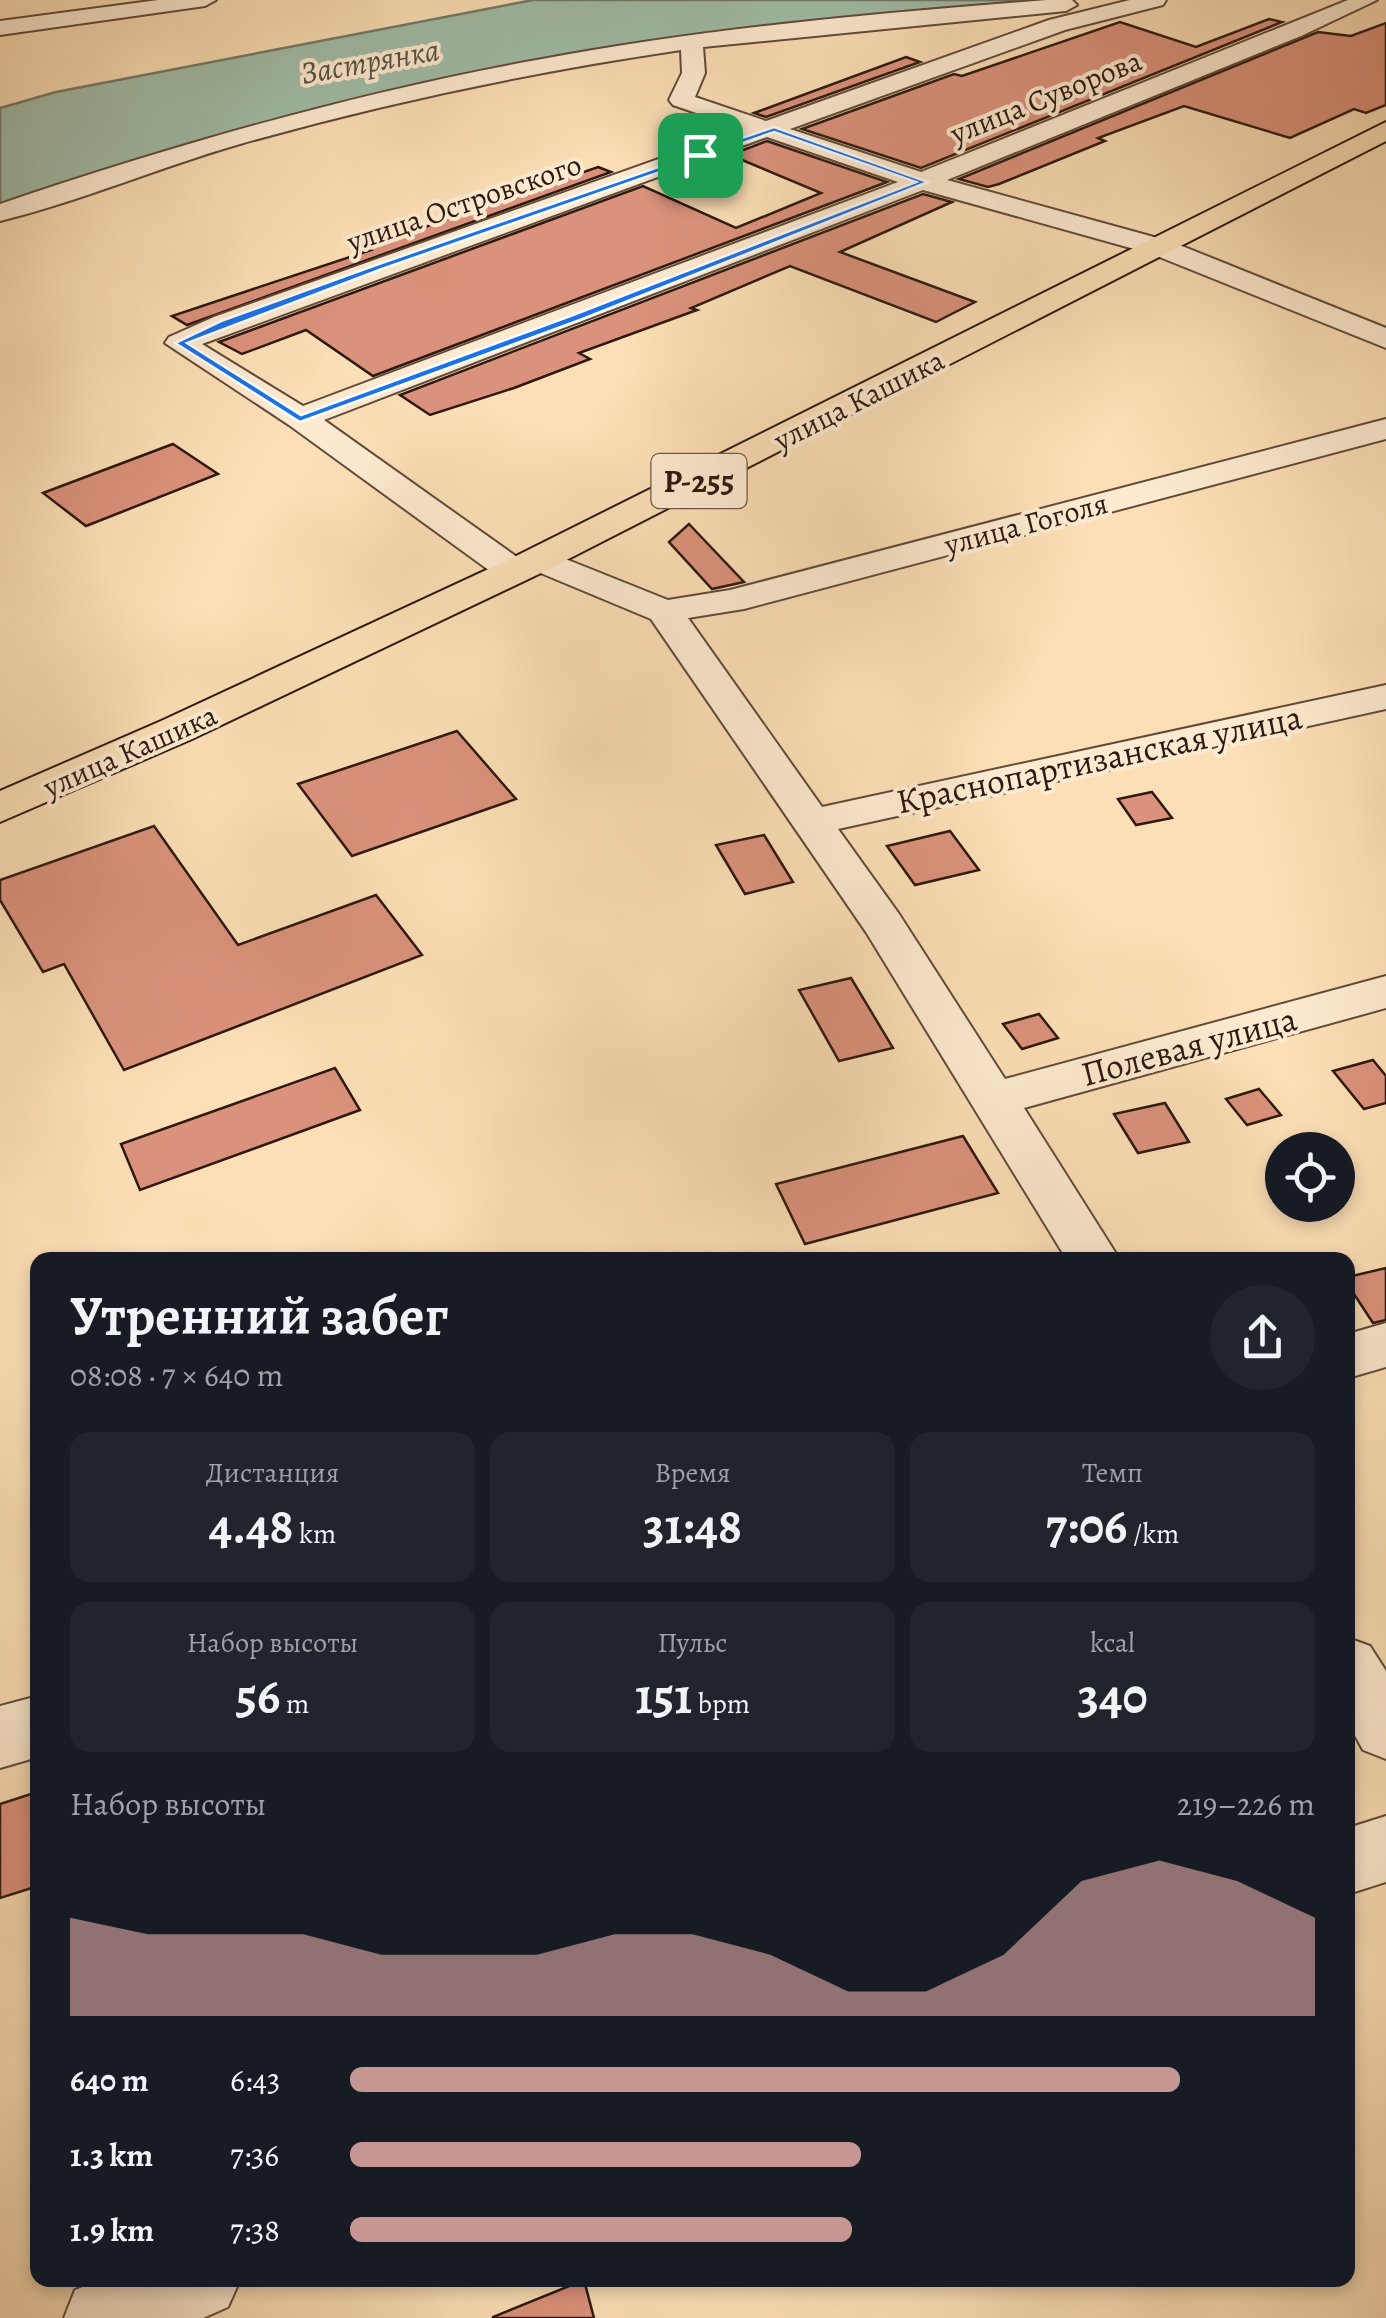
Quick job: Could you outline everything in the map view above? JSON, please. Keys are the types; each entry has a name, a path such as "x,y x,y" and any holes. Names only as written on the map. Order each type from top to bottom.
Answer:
{"highway":[{"name":"улица Кашика","path":"0,808 162,738 528,566 1162,248 1386,130"}],"street":[{"path":"0,28 205,0"},
{"path":"0,213 247,134 467,81 691,43 921,15 1125,0"},
{"name":"улица Островского","path":"664,611 528,566 180,343 224,323 774,130 1069,21 1156,0"},
{"name":"улица Суворова","path":"300,418 576,318 924,182 1366,0"},
{"path":"691,43 695,58 693,82 681,100 924,182 1162,248 1386,339"},
{"path":"1340,320 1370,307"},
{"name":"улица Гоголя","path":"664,611 731,601 1386,429"},
{"path":"664,611 883,924 1089,1252"},
{"name":"Краснопартизанская улица","path":"813,822 1386,697"},
{"name":"Полевая улица","path":"992,1100 1386,992"},
{"path":"1355,1354 1386,1345"},
{"path":"1355,1679 1386,1728"},
{"path":"0,1738 30,1729"},
{"path":"1355,1859 1386,1848"},
{"path":"103,2318 183,2287"}],"water":[{"name":"Застрянка","path":"533,0 1068,0 916,15 401,90 0,206 0,108 56,92"}],"building":[{"path":"1269,19 1282,22 921,168 802,129 954,74 962,76 1120,22 1196,47"},
{"path":"1386,23 1386,105 1366,113 1354,109 1290,138 1184,106 1098,138 1105,141 999,184 988,187 959,179 1318,32 1351,36"},
{"path":"906,57 920,62 766,117 754,113"},
{"path":"767,141 887,182 373,376 306,330 242,354 219,342 643,186 736,228 821,193 730,155"},
{"path":"598,167 611,172 187,325 172,316 371,250 367,247"},
{"path":"923,194 952,202 840,252 975,302 936,322 790,266 691,308 697,310 579,353 590,359 514,388 430,415 400,395"},
{"path":"173,444 218,474 86,526 43,493"},
{"path":"689,524 744,582 712,589 669,542"},
{"path":"457,731 516,799 352,856 298,784"},
{"path":"1152,792 1172,818 1136,825 1118,799"},
{"path":"154,826 238,945 376,895 422,955 124,1070 64,964 43,972 0,900 0,880"},
{"path":"950,831 979,870 915,885 887,846"},
{"path":"764,835 793,882 745,894 716,845"},
{"path":"851,978 893,1048 839,1061 799,990"},
{"path":"1039,1014 1058,1038 1022,1049 1003,1024"},
{"path":"1373,1060 1386,1076 1386,1103 1364,1109 1333,1071"},
{"path":"335,1068 360,1110 140,1190 121,1144"},
{"path":"1259,1089 1281,1115 1247,1125 1226,1099"},
{"path":"1165,1103 1189,1142 1138,1153 1114,1114"},
{"path":"963,1136 998,1193 805,1244 776,1184"},
{"path":"1386,1268 1386,1320 1373,1323 1355,1296 1355,1275"},
{"path":"30,1794 30,1889 0,1898 0,1804"},
{"path":"567,2287 586,2287 594,2318 493,2318"}],"route":[{"path":"774,130 924,182 576,318 300,418 180,343 224,323 700,155 774,130"}]}
